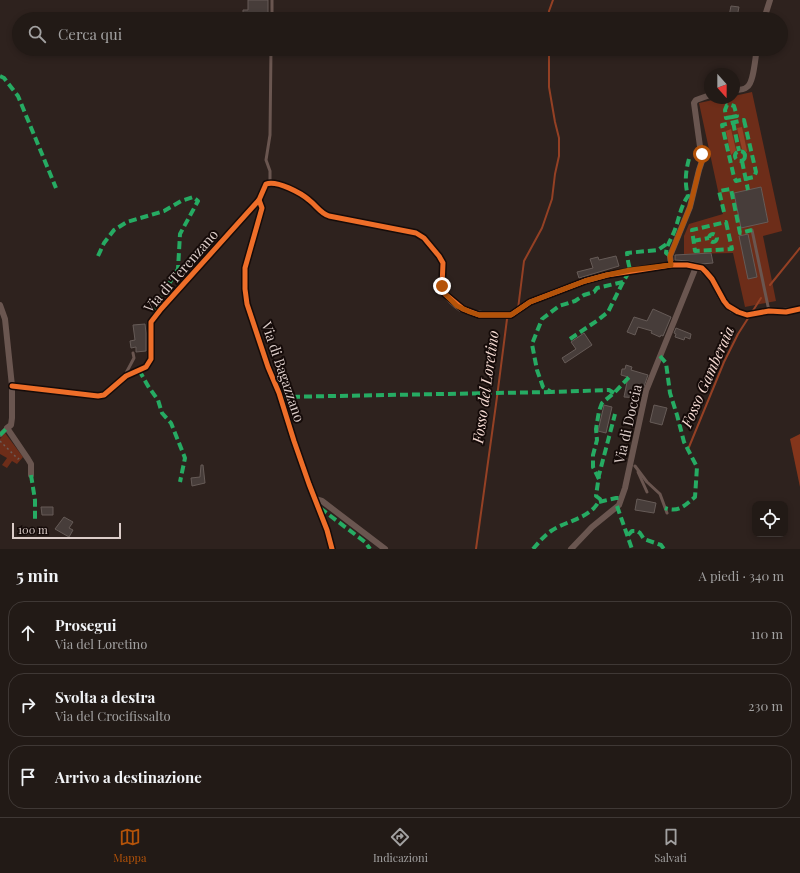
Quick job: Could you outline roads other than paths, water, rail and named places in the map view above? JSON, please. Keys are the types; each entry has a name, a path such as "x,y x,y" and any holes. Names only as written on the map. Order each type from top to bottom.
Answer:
{"street":[{"path":"766,12 770,0"},
{"path":"740,89 746,88 750,85 756,56"},
{"path":"671,265 670,256 690,207 702,161 694,103 696,100 704,97"},
{"path":"259,200 266,184 270,183 294,191 310,200 322,213 329,216 416,233 424,238 439,256 442,263 442,286 445,294 463,309 479,315 511,315 530,302 585,281 630,270 671,265 687,265 702,268 712,279 728,306 747,315"},
{"name":"Via di Terenzano","path":"12,386 104,396 123,378 146,367 150,359 151,322 259,200"},
{"name":"Via di Bagazzano","path":"259,200 262,208 245,268 247,304 268,367 280,393 306,477 328,530 332,549"},
{"name":"Via di Doccia","path":"571,549 592,526 619,505 633,457 646,391 696,267"},
{"path":"0,305 5,319 12,386 11,424 0,435"},
{"path":"755,313 786,312 800,309"},
{"path":"7,428 28,458 31,475"},
{"path":"315,499 322,501 384,549"}],"lane":[{"path":"272,0 272,12"},
{"path":"270,183 270,171 266,160 270,136 271,56"},
{"path":"752,230 769,312"},
{"path":"123,378 134,358 133,353"},
{"path":"633,457 635,466 647,492"},
{"path":"635,466 647,482 660,494 667,513"}],"waterway":[{"name":"Fosso del Loretino","path":"549,12 553,0"},
{"name":"Fosso del Loretino","path":"518,309 524,261 542,228 552,199 559,156 559,138 549,87 549,56"},
{"name":"Fosso Gamberaia","path":"770,285 800,248"},
{"name":"Fosso Gamberaia","path":"689,447 724,362 738,334 761,298"},
{"name":"Fosso del Loretino","path":"476,549 507,319 510,316"}]}
